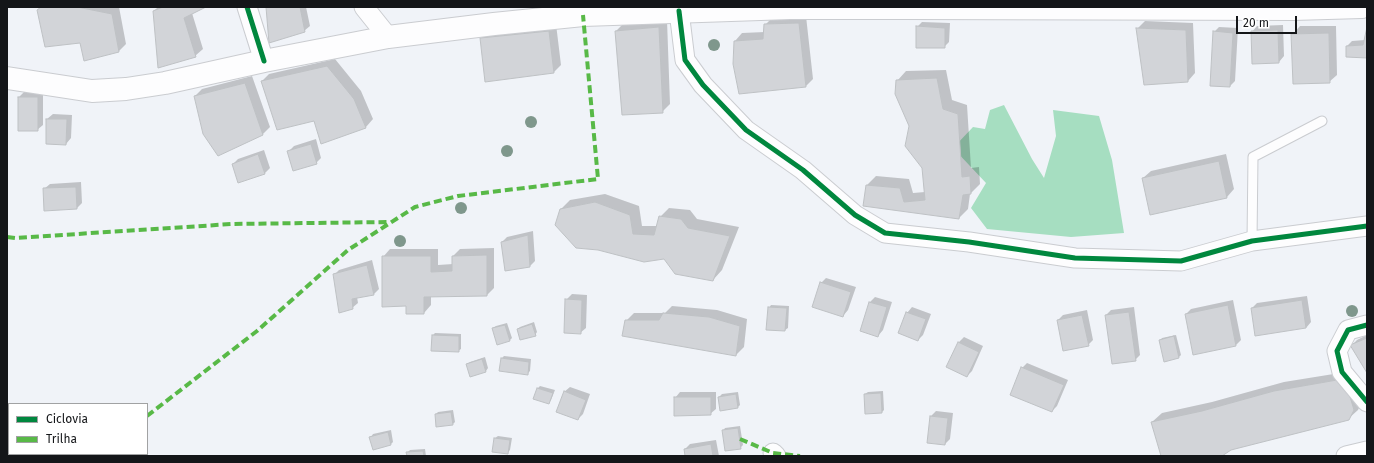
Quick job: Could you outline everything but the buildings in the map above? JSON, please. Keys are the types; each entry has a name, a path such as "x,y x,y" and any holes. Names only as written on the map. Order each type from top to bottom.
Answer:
{"main road":[{"path":"7,78 92,91 126,89 165,83 264,61 388,37 494,24 552,13 589,11 905,7 1362,7"}],"street":[{"path":"247,7 264,61"},
{"path":"364,7 388,37"},
{"path":"679,11 686,60 703,85 746,130 803,170 855,215 885,233 969,242 1074,258 1181,261 1252,241 1367,226"},
{"path":"1367,325 1348,330 1337,351 1342,372 1367,402"},
{"path":"1346,456 1367,451"}],"lane":[{"path":"1252,241 1253,157 1322,121"}],"green space":[{"path":"1004,105 1032,159 1044,178 1056,136 1053,110 1099,116 1112,160 1124,233 1071,237 987,229 971,208 986,183 953,148 973,127 985,129 990,110"}],"marked path":[{"path":"148,415 257,331 348,250 415,207 458,196 598,179 583,15"},
{"path":"7,237 15,238 232,224 390,222"},
{"path":"740,439 773,453 800,456"}],"cycle path":[{"path":"247,7 264,61"},
{"path":"679,11 685,60 703,85 746,130 803,170 855,215 885,233 969,242 1075,258 1181,261 1252,241 1367,226"},
{"path":"1367,325 1348,330 1337,351 1342,372 1367,402"}]}
